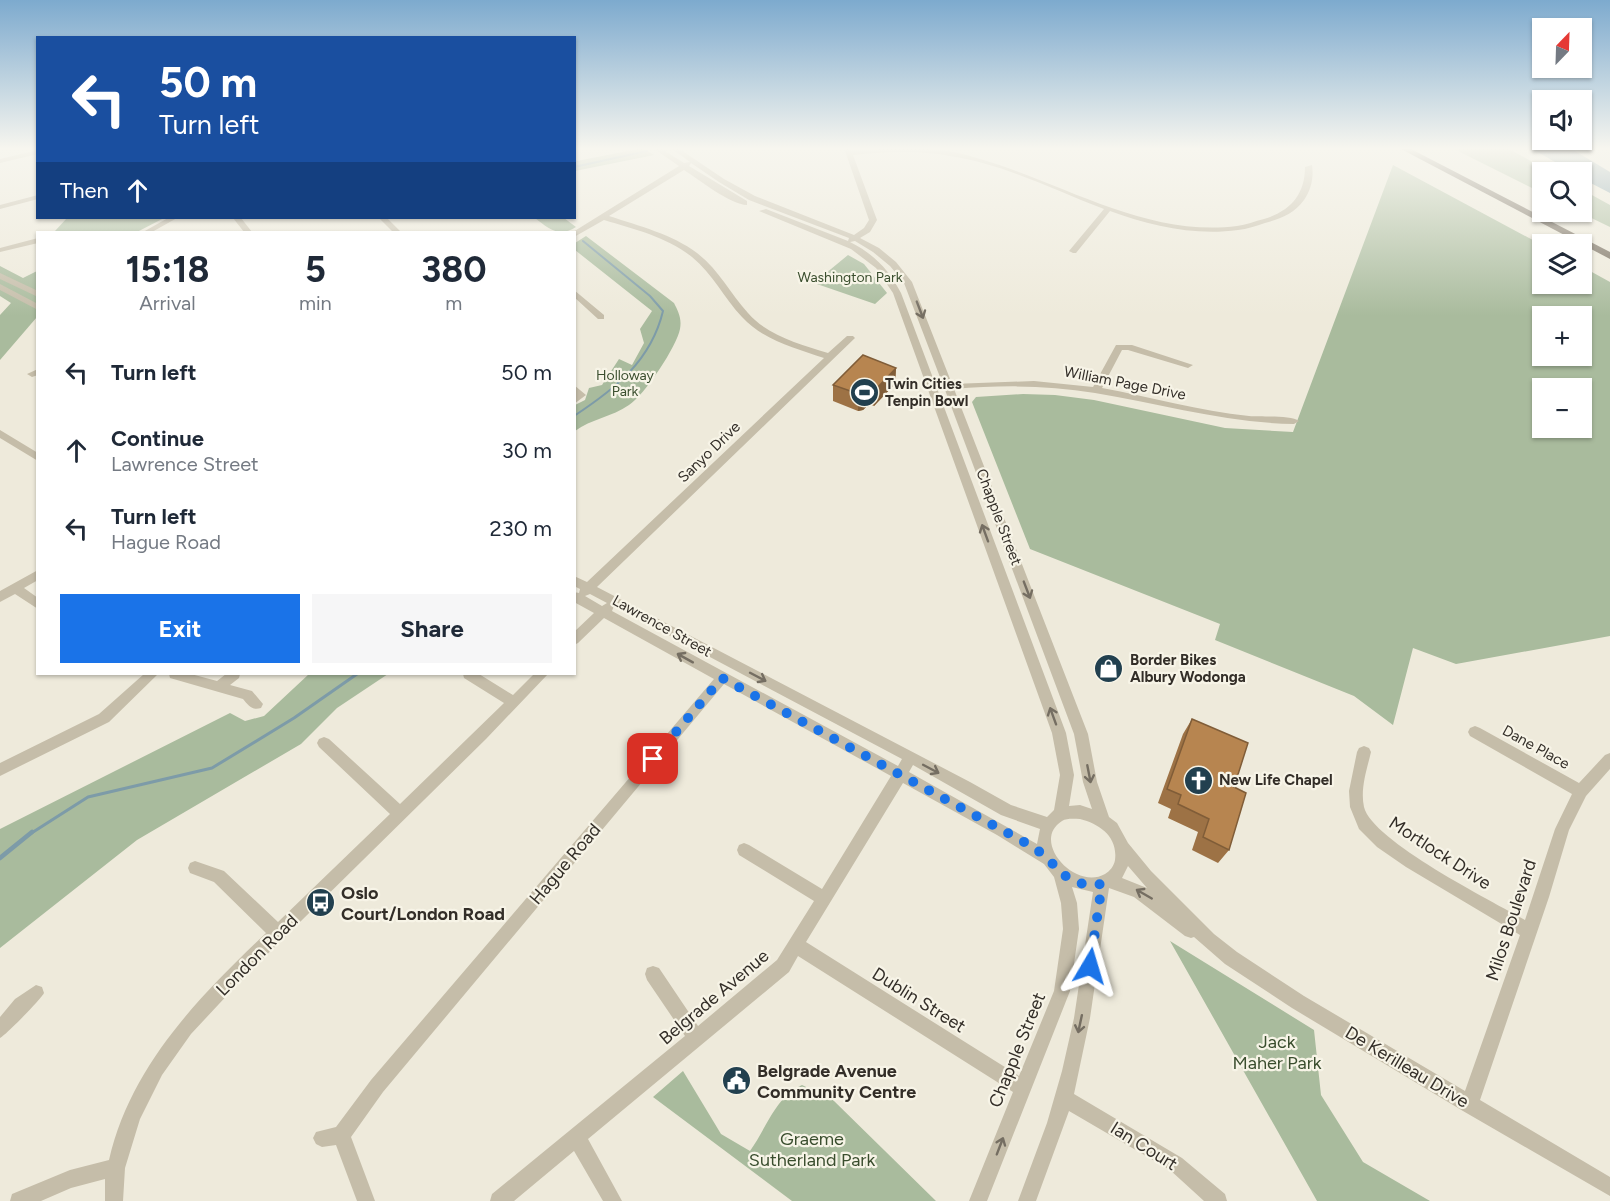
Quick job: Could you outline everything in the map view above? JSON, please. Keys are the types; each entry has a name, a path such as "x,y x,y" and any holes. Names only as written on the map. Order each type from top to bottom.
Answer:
{"main road":[{"path":"1507,204 1561,234"},
{"path":"1510,204 1610,256"},
{"path":"1592,252 1610,262"}],"street":[{"path":"576,234 623,204"},
{"path":"746,204 850,240 867,230 873,220 867,204"},
{"path":"766,204 850,240"},
{"path":"1095,204 1155,222 1200,228 1226,228 1261,223 1282,216 1296,204"},
{"path":"1073,250 1108,209"},
{"path":"603,217 663,237 692,252 714,272 746,316 761,328 778,338 830,357"},
{"path":"149,231 171,219"},
{"path":"238,219 247,231"},
{"path":"384,219 396,231"},
{"name":"Chapple Street","path":"850,240 888,258 908,282 1081,734 1090,782 1103,821"},
{"name":"Chapple Street","path":"850,240 888,278 897,293 1059,733 1067,775 1056,819"},
{"path":"0,250 36,241"},
{"path":"0,276 36,294"},
{"path":"0,287 36,307"},
{"path":"15,296 28,290"},
{"path":"576,294 601,317"},
{"name":"Sanyo Drive","path":"576,597 850,338"},
{"path":"1096,390 1119,347 1129,347 1188,365"},
{"name":"William Page Drive","path":"932,389 1026,383 1096,390 1215,416 1294,421"},
{"path":"0,433 36,457"},
{"path":"0,597 36,575"},
{"name":"Lawrence Street","path":"576,581 965,786 1005,811 1026,820 1056,819"},
{"path":"15,588 36,604"},
{"name":"Lawrence Street","path":"576,597 1026,843 1049,859"},
{"path":"576,638 614,601"},
{"path":"0,770 104,718 151,675"},
{"path":"178,675 247,695 256,704"},
{"path":"220,687 233,675"},
{"path":"471,675 513,702"},
{"name":"London Road","path":"114,1201 109,1169 156,1068 169,1050 213,999 278,933 541,675"},
{"name":"Hague Road","path":"341,1135 377,1086 722,678"},
{"name":"Dane Place","path":"1475,732 1581,791"},
{"path":"324,743 392,807 401,812"},
{"name":"Mortlock Drive","path":"1364,753 1356,791 1357,807 1364,824 1382,842 1411,862 1529,931"},
{"name":"Belgrade Avenue","path":"499,1201 783,966 910,758"},
{"name":"Milos Boulevard","path":"1469,1105 1562,829 1581,791 1610,759"},
{"path":"1080,812 1103,821 1112,828 1123,848 1123,863 1120,870 1105,883 1081,884 1061,874 1049,859 1044,840 1056,819 1080,812"},
{"name":"De Kerilleau Drive","path":"1123,848 1146,876 1208,940 1231,958 1298,1002 1610,1187"},
{"path":"744,850 824,899"},
{"path":"195,868 219,876 278,933"},
{"name":"Chapple Street","path":"978,1201 1062,991 1068,958 1071,917 1061,874"},
{"path":"1027,1201 1064,1098 1088,986 1105,883"},
{"name":"De Kerilleau Drive","path":"1105,883 1139,891 1191,931 1208,940"},
{"name":"Dublin Street","path":"796,945 1022,1088"},
{"path":"653,974 696,1038"},
{"path":"0,1030 21,1005 36,993"},
{"name":"Ian Court","path":"1064,1098 1176,1164 1218,1201"},
{"path":"322,1138 341,1135 366,1201"},
{"path":"577,1138 613,1201"},
{"path":"19,1201 70,1179 109,1169"}],"green space":[{"path":"1378,204 1466,204 1532,240 1532,294 1592,294 1592,272 1610,282 1610,636 1456,664 1413,648 1393,725 1354,696 1215,640 1220,624 1030,549 972,402 976,397 1023,394 1094,400 1225,428 1293,432"},
{"path":"1592,204 1610,205 1610,227 1592,218"},
{"path":"66,219 162,219 139,231 55,231"},
{"path":"536,219 565,219 576,227 567,231 550,229"},
{"name":"Holloway Park","path":"586,236 674,303 679,315 680,329 666,358 635,400 622,409 576,430 576,404 585,400 589,388 602,385 619,359 632,365 644,343 640,329 652,311 576,251 576,242"},
{"name":"Washington Park","path":"848,255 864,264 887,293 875,304 814,283"},
{"path":"0,266 23,278 36,272 36,318 0,360 0,315 11,303 0,296"},
{"path":"308,675 386,675 337,708 301,744 137,840 0,948 0,829 230,713 245,721 264,716"},
{"name":"Jack Maher Park","path":"1170,941 1314,1030 1321,1095 1363,1162 1430,1201 1317,1201"},
{"name":"Graeme Sutherland Park","path":"683,1071 721,1134 750,1151 778,1105 793,1090 802,1085 833,1100 936,1201 792,1201 653,1097"}],"building":[{"path":"863,355 896,368 875,390 870,388 864,393 859,394 833,385"},
{"name":"New Life Chapel","path":"1192,719 1248,743 1234,787 1246,793 1229,850 1203,837 1209,819 1178,804 1181,795 1167,789"}],"waterway":[{"path":"576,415 617,384 640,359 650,345 663,311 650,296 583,241"},
{"path":"30,834 88,797 212,768 294,718 356,675"},
{"path":"0,858 32,832"}],"place":[{"name":"Twin Cities Tenpin Bowl","path":"864,393"},
{"name":"Border Bikes Albury Wodonga","path":"1109,669"},
{"name":"New Life Chapel","path":"1198,780"},
{"name":"Oslo Court/London Road","path":"320,903"},
{"name":"Belgrade Avenue Community Centre","path":"736,1081"}],"route":[{"path":"653,759 722,678 1026,843 1049,859 1061,874 1071,880 1081,884 1102,884 1090,966"}]}
